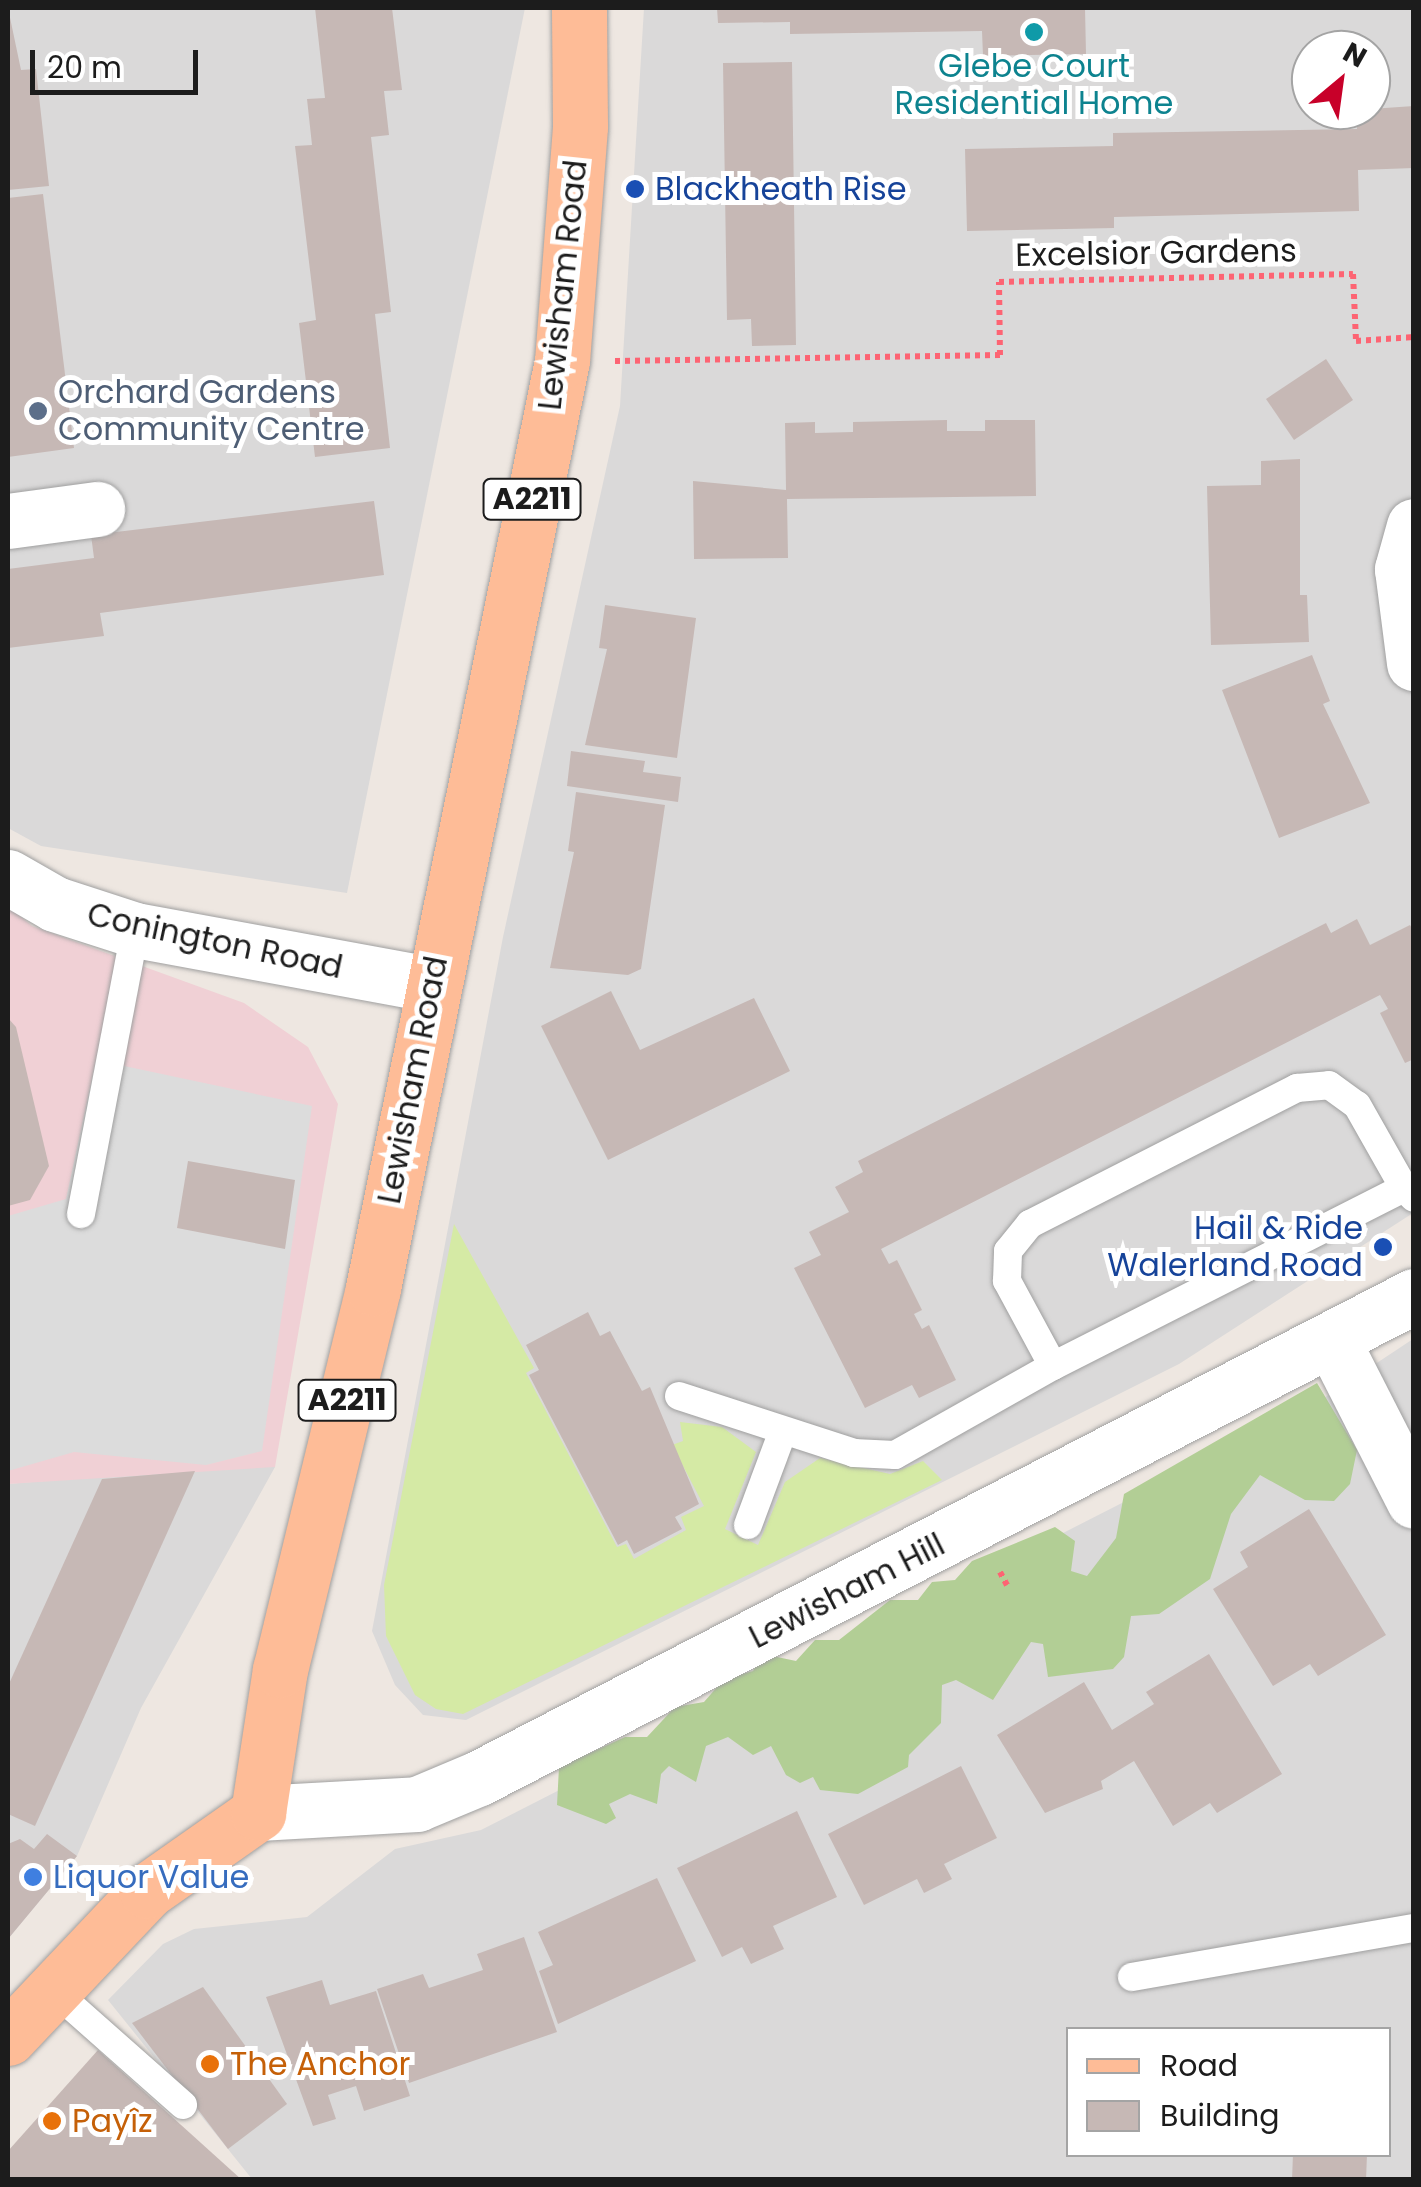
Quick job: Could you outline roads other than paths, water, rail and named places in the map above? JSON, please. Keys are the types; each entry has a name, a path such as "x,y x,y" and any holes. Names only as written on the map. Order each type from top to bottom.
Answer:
{"main road":[{"name":"Lewisham Road","path":"258,1813 280,1670 374,1288 430,984 562,362 580,126 579,8"},
{"path":"8,2038 147,1891 258,1813"}],"street":[{"path":"8,521 98,508"},
{"path":"1414,526 1402,569 1414,662"},
{"name":"Conington Road","path":"8,877 55,904 135,930 430,984"},
{"name":"Lewisham Hill","path":"258,1813 417,1804 463,1784 1333,1342 1414,1296"},
{"path":"1333,1342 1414,1500"}],"lane":[{"path":"81,1214 135,930"},
{"path":"679,1396 874,1458 895,1455 1052,1366 1409,1193 1357,1105 1329,1086 1280,1097 1030,1224 1008,1250 1007,1281 1052,1366"},
{"path":"748,1525 783,1431"},
{"path":"1132,1977 1414,1928"},
{"path":"52,1989 183,2105"}],"place":[{"name":"Glebe Court Residential Home","path":"1034,32"},
{"name":"Blackheath Rise","path":"635,189"},
{"name":"Orchard Gardens Community Centre","path":"38,411"},
{"name":"Hail & Ride Walerland Road","path":"1383,1247"},
{"name":"Liquor Value","path":"33,1877"},
{"name":"The Anchor","path":"210,2064"},
{"name":"Payîz","path":"52,2121"}]}
